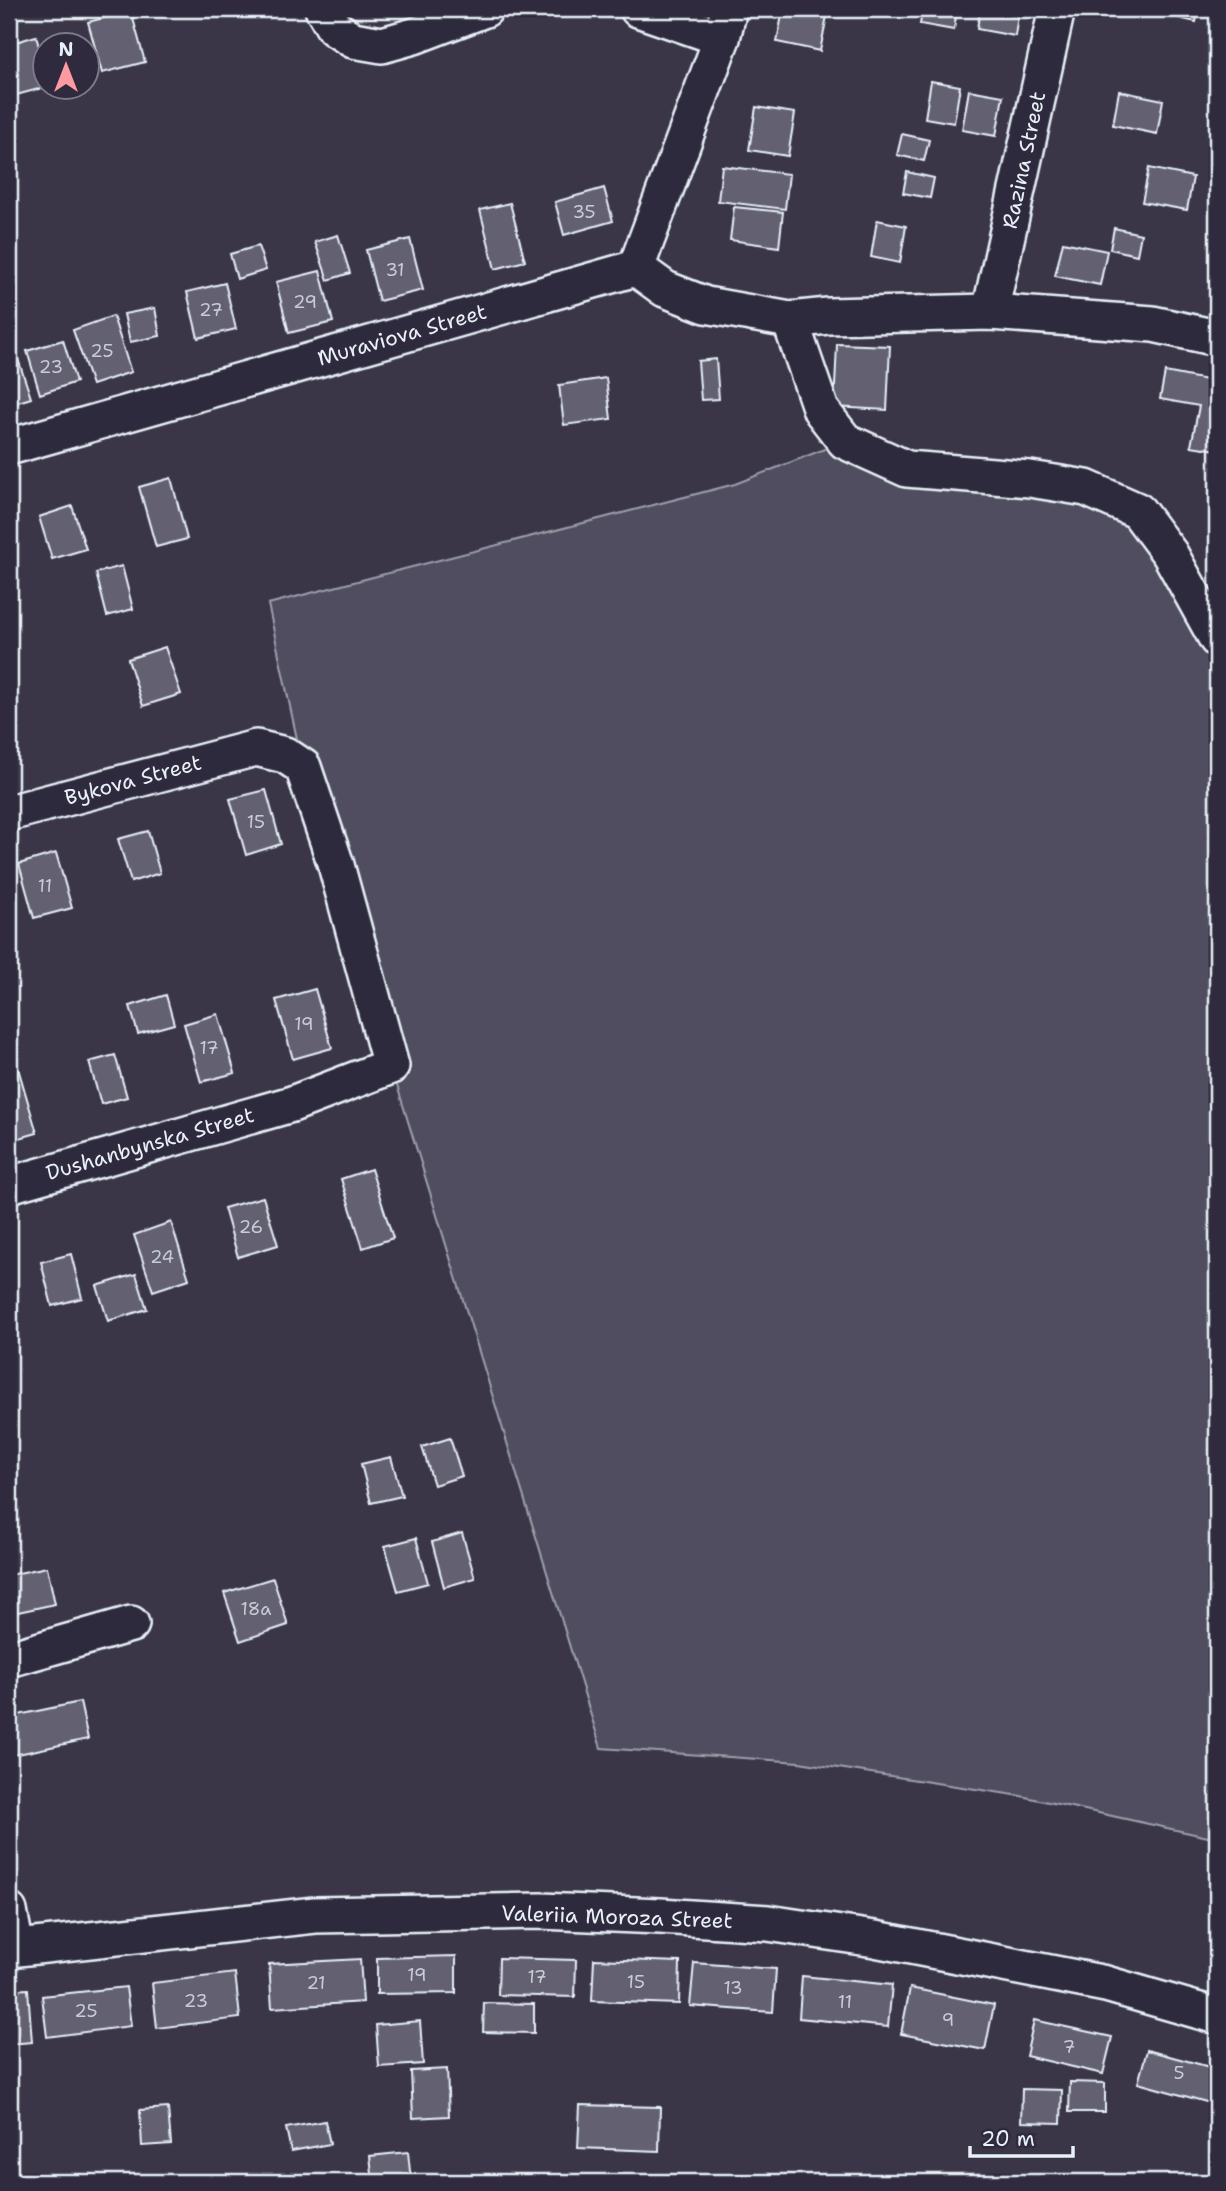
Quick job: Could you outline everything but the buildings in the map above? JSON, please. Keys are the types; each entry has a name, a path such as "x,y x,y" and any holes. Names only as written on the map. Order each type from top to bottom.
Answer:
{"street":[{"path":"323,9 334,29 353,40 382,45 485,9"},
{"path":"638,9 725,23 636,268 665,289 706,305 790,320 828,316 990,312 1153,324 1217,338"},
{"name":"Razina Street","path":"990,312 1057,9"},
{"name":"Muraviova Street","path":"9,447 636,268"},
{"path":"790,320 821,410 845,441 907,469 1030,479 1086,488 1138,511 1170,554 1217,639"},
{"name":"Bykova Street","path":"9,813 257,748"},
{"name":"Dushanbynska Street","path":"9,1185 292,1104 391,1066 336,865 303,767 285,755 257,748"},
{"path":"9,1659 131,1624"},
{"path":"9,1911 12,1949"},
{"name":"Valeriia Moroza Street","path":"12,1949 316,1915 541,1911 660,1916 768,1923 875,1939 1106,1984 1217,2015"}],"shaded area":[{"path":"845,441 1138,511 1217,639 1217,1839 1021,1796 799,1762 601,1748 391,1066 303,767 268,604 735,484"}]}
